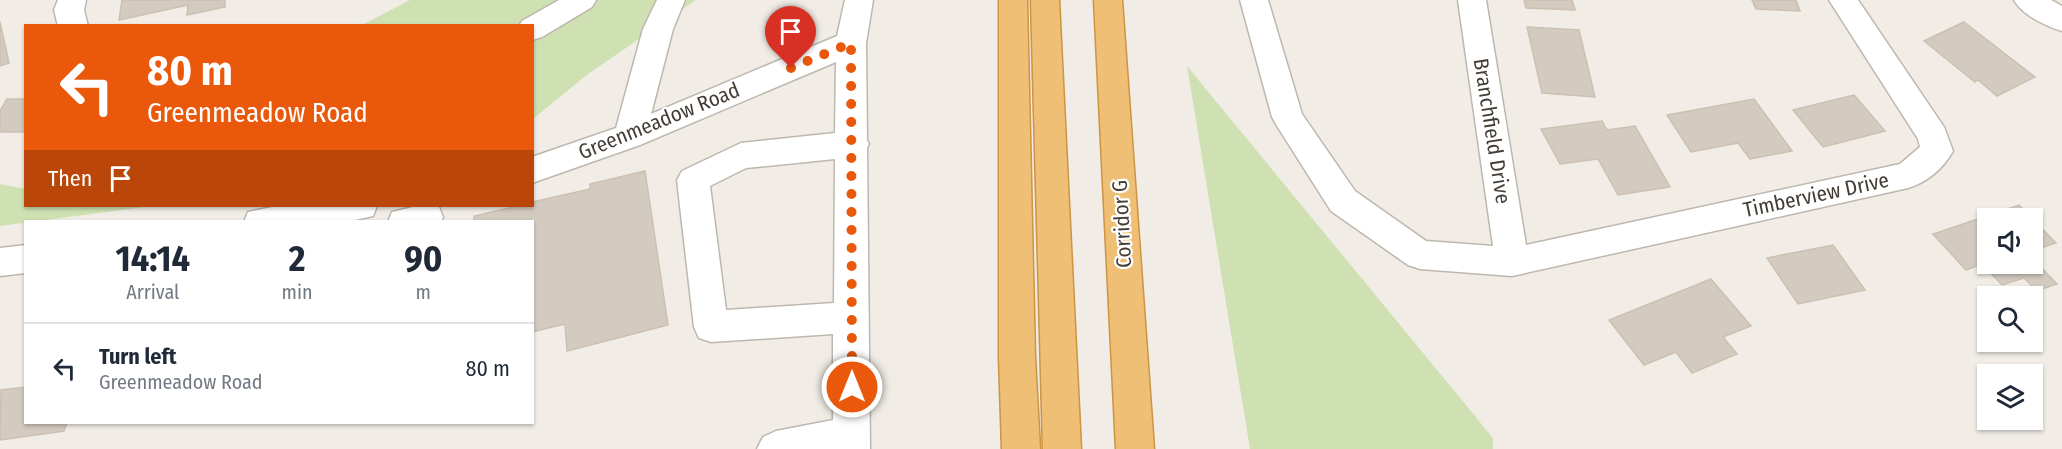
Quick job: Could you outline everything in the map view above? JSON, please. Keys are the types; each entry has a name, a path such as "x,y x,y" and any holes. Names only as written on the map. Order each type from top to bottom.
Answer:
{"highway":[{"path":"1013,0 1017,357 1021,449"},
{"path":"1045,0 1062,449"},
{"name":"Corridor G","path":"1108,0 1135,449"}],"street":[{"path":"72,0 69,10 72,24"},
{"path":"534,27 582,0"},
{"path":"629,135 658,29 671,0"},
{"path":"776,449 851,441 853,144 851,43 859,0"},
{"path":"1254,0 1288,117 1343,201 1420,255 1512,262"},
{"name":"Branchfield Drive","path":"1472,0 1512,262"},
{"name":"Timberview Drive","path":"1512,262 1908,175 1923,165 1937,151 1933,136 1843,0"},
{"path":"2028,0 2062,20"},
{"name":"Greenmeadow Road","path":"534,169 629,135 851,43"},
{"path":"852,317 711,327 693,180 741,156 853,144"},
{"path":"273,220 355,207"},
{"path":"0,262 24,259"}],"green space":[{"path":"410,0 696,0 588,74 534,118 534,24 364,24"},
{"path":"1187,66 1493,438 1493,449 1250,449"},
{"path":"0,184 24,189 24,207 144,207 46,220 24,220 24,223 0,226"}],"building":[{"path":"122,0 225,0 225,7 187,15 188,5 119,20"},
{"path":"1524,0 1572,0 1575,10 1526,8"},
{"path":"1752,0 1796,0 1800,11 1756,9"},
{"path":"0,22 9,63 0,66"},
{"path":"1964,22 2035,77 1997,96 1978,80 1975,82 1924,41"},
{"path":"1527,27 1579,30 1595,97 1542,93"},
{"path":"1854,95 1885,131 1823,147 1793,110"},
{"path":"7,99 24,99 24,132 0,132 0,111"},
{"path":"1754,99 1792,151 1750,159 1738,143 1691,152 1667,115"},
{"path":"1602,121 1607,130 1635,126 1670,187 1618,195 1598,159 1560,164 1541,129"},
{"path":"645,171 668,325 567,351 565,324 534,332 534,220 474,220 474,216 514,207 534,207 534,202 590,189 590,184"},
{"path":"1977,219 1977,266 1966,270 1933,234"},
{"path":"2043,230 2056,243 2043,247"},
{"path":"1833,245 1865,290 1798,304 1767,258"},
{"path":"2043,269 2057,284 2043,289 2043,286 2032,286 2024,278 2002,285 1992,274 2043,274"},
{"path":"1711,279 1751,326 1723,337 1737,354 1692,373 1676,352 1644,365 1609,320"},
{"path":"24,387 24,424 67,424 64,431 0,440 1,390"}],"route":[{"path":"791,68 851,43 852,387"}]}
